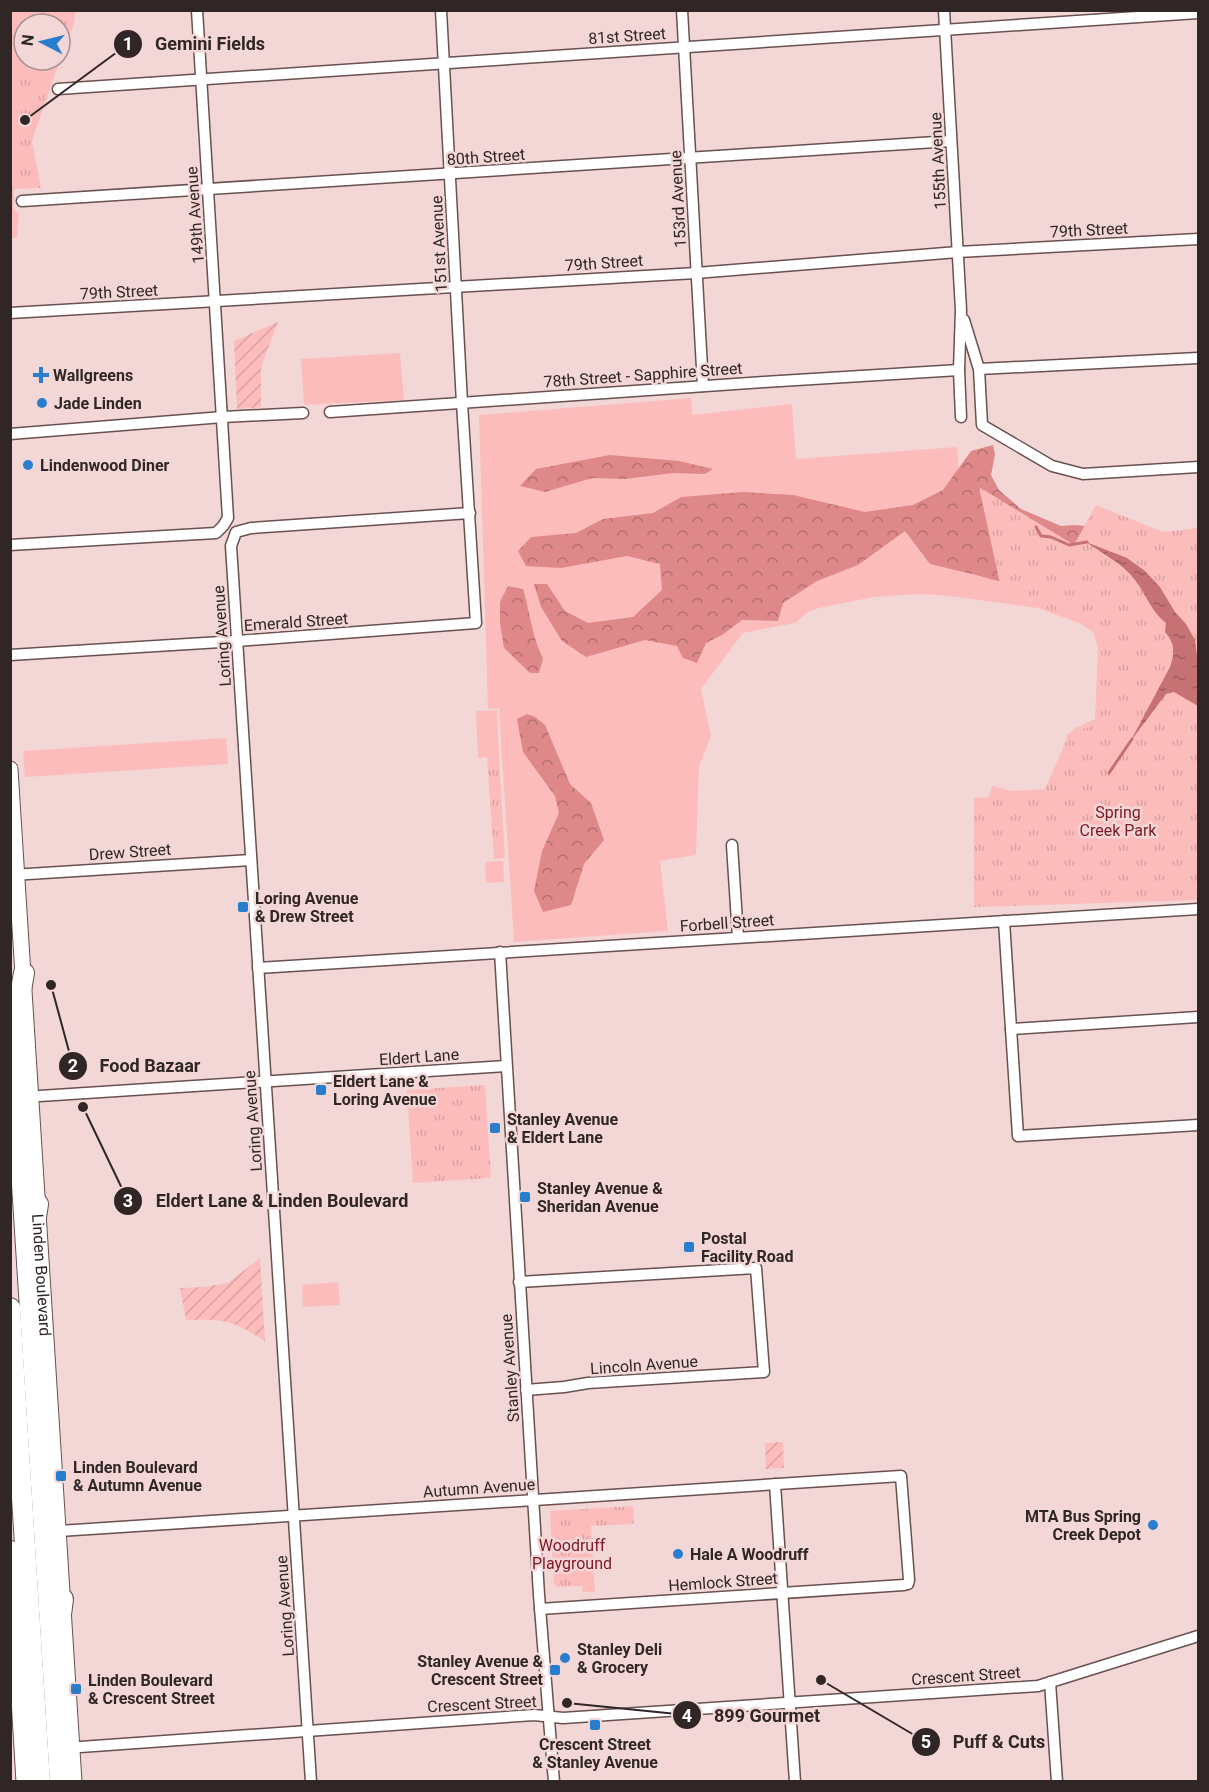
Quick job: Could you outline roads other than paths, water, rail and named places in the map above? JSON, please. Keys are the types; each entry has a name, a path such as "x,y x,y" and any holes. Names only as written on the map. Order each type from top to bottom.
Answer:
{"highway":[{"path":"13,1039 24,973"},
{"name":"Linden Boulevard","path":"10,996 19,1097 27,1272 53,1672 40,1750 60,1782"},
{"path":"27,1272 38,1204"},
{"name":"Linden Boulevard","path":"10,1308 40,1750 40,1782"},
{"path":"37,1419 55,1464"},
{"path":"13,1590 24,1525"},
{"path":"53,1672 63,1599"}],"street":[{"name":"149th Avenue","path":"197,10 223,417"},
{"name":"151st Avenue","path":"441,10 462,403"},
{"name":"153rd Avenue","path":"682,10 703,386"},
{"name":"155th Avenue","path":"944,10 961,310 959,370 962,417"},
{"name":"81st Street","path":"58,89 1198,13"},
{"name":"80th Street","path":"22,201 951,141"},
{"name":"79th Street","path":"10,313 696,273 958,252 1198,239"},
{"name":"155th Avenue","path":"961,310 979,369 982,425 1052,466 1083,474 1198,467"},
{"path":"979,369 1198,358"},
{"name":"78th Street - Sapphire Street","path":"330,412 959,370"},
{"path":"462,403 470,513"},
{"path":"10,434 303,413"},
{"path":"10,545 216,533 228,518 223,417"},
{"name":"Loring Avenue","path":"311,1782 231,546 236,532 250,528 470,513"},
{"name":"Emerald Street","path":"10,655 476,623 470,513"},
{"name":"Linden Boulevard","path":"10,769 14,875 24,973 19,1097 38,1204 63,1599 40,1750 24,1782"},
{"path":"732,845 738,937"},
{"name":"Drew Street","path":"14,875 251,860"},
{"name":"Forbell Street","path":"258,968 1198,909"},
{"path":"1004,921 1018,1136 1198,1125"},
{"name":"Stanley Avenue","path":"500,952 540,1609 554,1782"},
{"path":"1011,1029 1198,1017"},
{"name":"Eldert Lane","path":"19,1097 506,1066"},
{"name":"Lincoln Avenue","path":"519,1282 756,1268 764,1372 588,1383 526,1390"},
{"name":"Autumn Avenue","path":"59,1531 901,1476 908,1584"},
{"path":"775,1484 795,1782"},
{"name":"Linden Boulevard","path":"10,1548 13,1644 40,1750 74,1782"},
{"name":"Hemlock Street","path":"540,1609 908,1584"},
{"name":"Crescent Street","path":"40,1750 534,1715 563,1718 1038,1686 1198,1636"},
{"path":"1050,1682 1057,1782"}],"water":[{"path":"1086,542 1127,558 1145,571 1160,587 1195,640 1198,664 1198,706 1174,692 1166,694 1130,742 1170,667 1173,657 1172,644 1165,632 1166,623 1153,609 1130,574"}],"waterway":[{"path":"1036,527 1041,536 1051,537 1069,545 1087,542"},
{"path":"1109,773 1132,739"}],"place":[{"name":"Gemini Fields","path":"25,120"},
{"name":"Wallgreens","path":"41,375"},
{"name":"Jade Linden","path":"42,403"},
{"name":"Lindenwood Diner","path":"28,465"},
{"name":"Loring Avenue & Drew Street","path":"243,907"},
{"name":"Food Bazaar","path":"51,985"},
{"name":"Eldert Lane & Loring Avenue","path":"321,1090"},
{"name":"Eldert Lane & Linden Boulevard","path":"83,1107"},
{"name":"Stanley Avenue & Eldert Lane","path":"495,1128"},
{"name":"Stanley Avenue & Sheridan Avenue","path":"525,1197"},
{"name":"Postal Facility Road","path":"689,1247"},
{"name":"Linden Boulevard & Autumn Avenue","path":"61,1476"},
{"name":"MTA Bus Spring Creek Depot","path":"1153,1525"},
{"name":"Hale A Woodruff","path":"678,1554"},
{"name":"Stanley Deli & Grocery","path":"565,1658"},
{"name":"Stanley Avenue & Crescent Street","path":"555,1670"},
{"name":"Puff & Cuts","path":"821,1680"},
{"name":"Linden Boulevard & Crescent Street","path":"76,1689"},
{"name":"899 Gourmet","path":"567,1703"},
{"name":"Crescent Street & Stanley Avenue","path":"595,1725"}],"park label":[{"name":"Spring Creek Park","path":"1118,821"},
{"name":"Woodruff Playground","path":"572,1554"}]}
